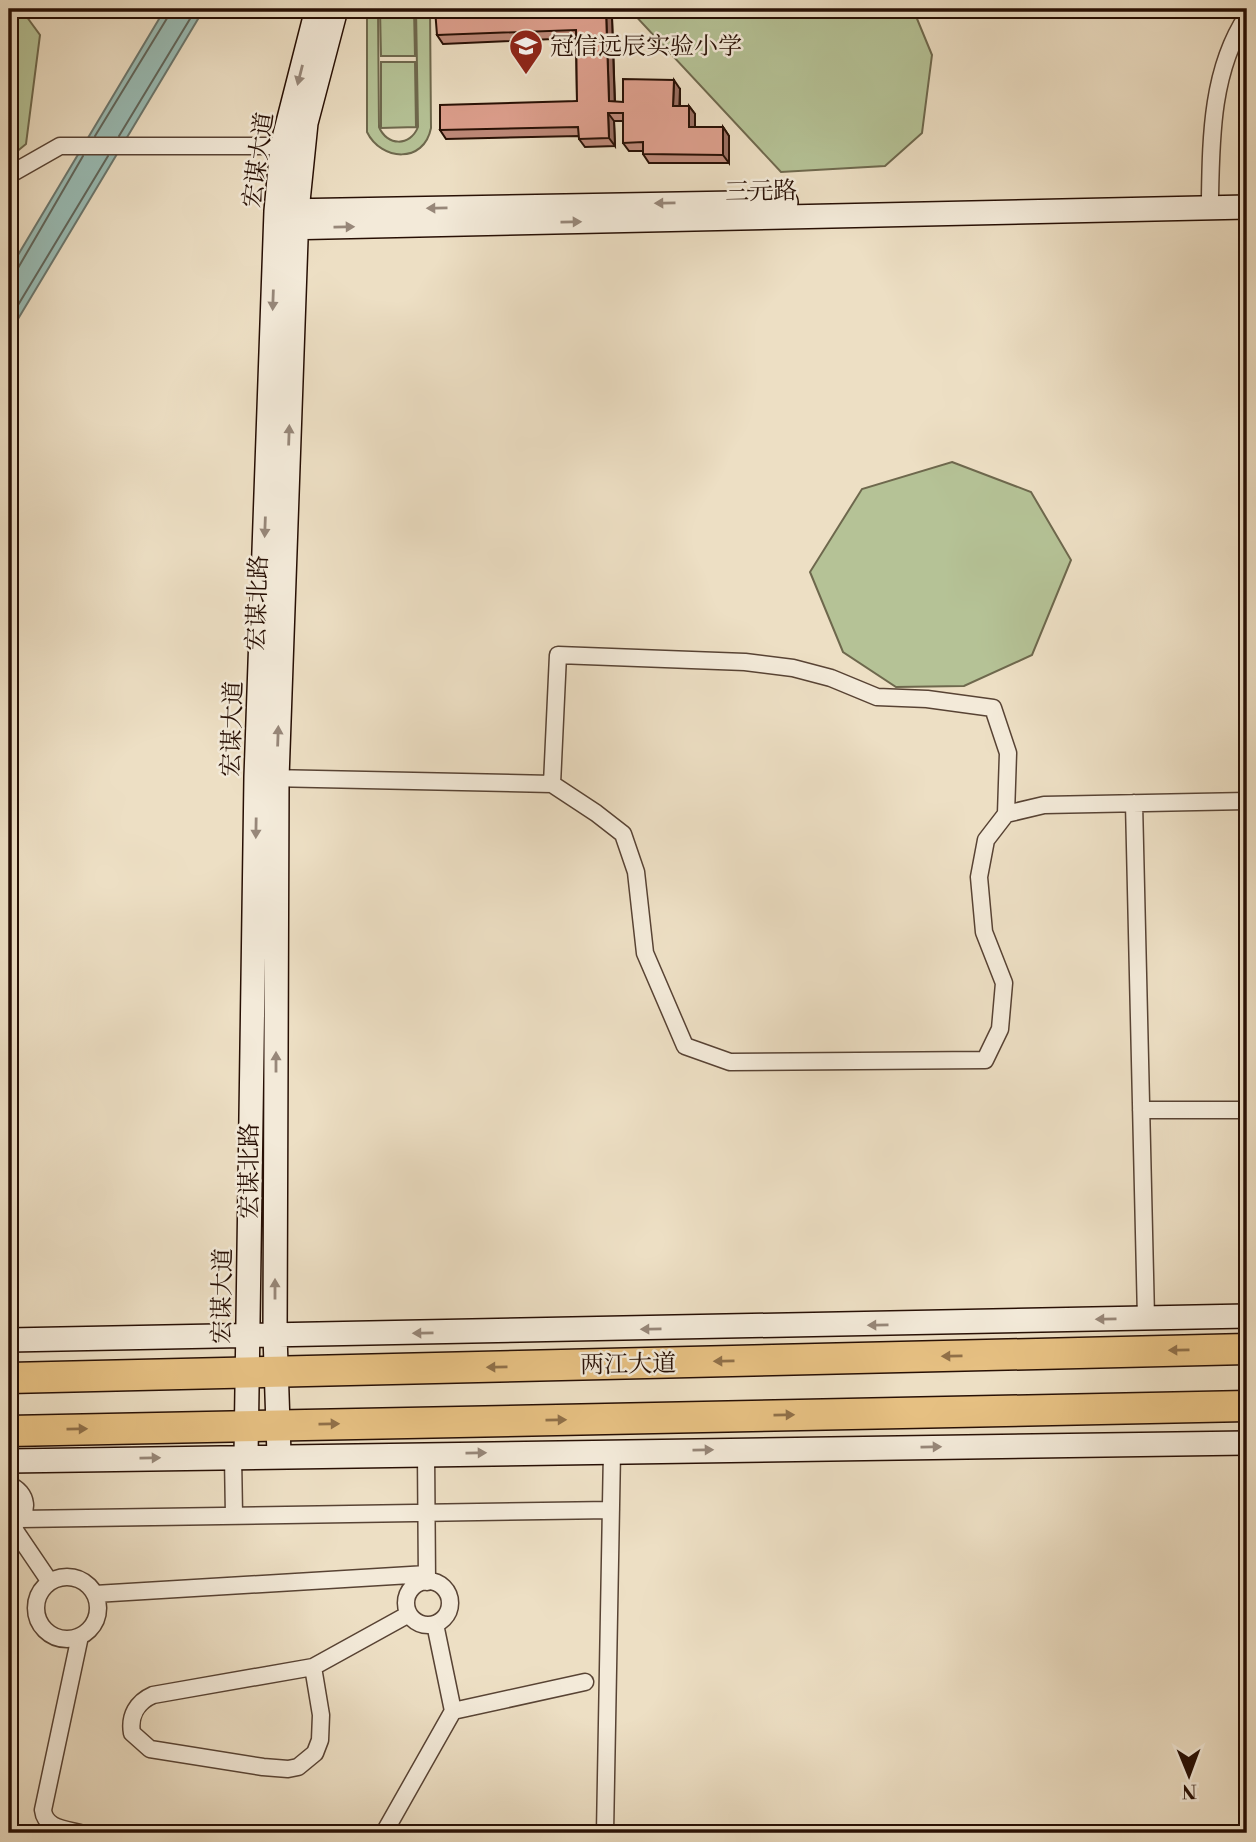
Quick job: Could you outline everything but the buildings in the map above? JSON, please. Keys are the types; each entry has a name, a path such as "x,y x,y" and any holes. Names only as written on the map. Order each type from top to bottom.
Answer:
{"highway":[{"name":"两江大道","path":"9,1378 1247,1349"},
{"path":"9,1431 1247,1406"}],"main road":[{"name":"宏谋大道","path":"240,1456 262,1373 248,1336 286,219 282,146 317,9"},
{"path":"286,219 306,123 335,9"},
{"name":"三元路","path":"286,219 620,203 1247,195"},
{"name":"三元路","path":"286,219 1247,207"},
{"name":"宏谋北路","path":"267,778 275,1335 262,1373 278,1425 279,1455"},
{"path":"9,1340 1247,1317"},
{"path":"9,1461 1247,1443"}],"street":[{"path":"1210,197 1211,131 1220,79 1247,16"},
{"path":"9,175 60,146 282,146"},
{"path":"267,778 552,784 623,834 636,872 645,953 685,1046 730,1062 985,1060 1000,1029 1004,983 984,932 979,877 986,840 1006,814 1008,753 993,708 927,699 877,697 831,678 793,668 746,662 558,655 552,784"},
{"path":"1006,814 1044,805 1247,801"},
{"path":"1134,803 1146,1318"},
{"path":"1141,1111 1247,1110"},
{"path":"605,1833 612,1451"},
{"path":"426,1453 427,1578"},
{"path":"234,1516 240,1456"},
{"path":"9,1485 20,1491 24,1497 25,1510 14,1524"},
{"path":"14,1524 234,1516 611,1510"},
{"path":"14,1524 50,1582"},
{"path":"80,1636 60,1638 51,1634 38,1618 38,1598 50,1582 60,1578 80,1580 95,1594 98,1604 94,1623 80,1636 43,1810 50,1825 80,1833"},
{"path":"95,1594 427,1578 443,1587 450,1600 447,1615 435,1624 420,1623 407,1608 408,1594 427,1578"},
{"path":"313,1667 321,1715 320,1740 315,1753 298,1767 263,1767 150,1749 132,1733 130,1723 133,1714 138,1706 153,1695 313,1667 410,1614"},
{"path":"384,1833 453,1711 435,1624"},
{"path":"453,1711 585,1682"}],"green space":[{"path":"9,9 21,9 40,35 26,144 9,158"},
{"path":"367,9 378,9 379,127 387,138 398,142 410,138 418,127 416,9 430,9 431,128 427,140 411,153 392,153 382,149 373,142 367,132"},
{"path":"380,9 414,9 415,56 381,56"},
{"path":"625,9 913,9 932,55 922,133 885,166 781,172 632,12"},
{"path":"381,62 415,62 416,127 381,128"},
{"path":"952,462 1031,492 1071,560 1032,655 964,686 896,687 843,652 810,572 862,489"}],"water":[{"path":"165,9 204,9 9,334 9,270"}],"place":[{"name":"冠信远辰实验小学","path":"526,76"}]}
